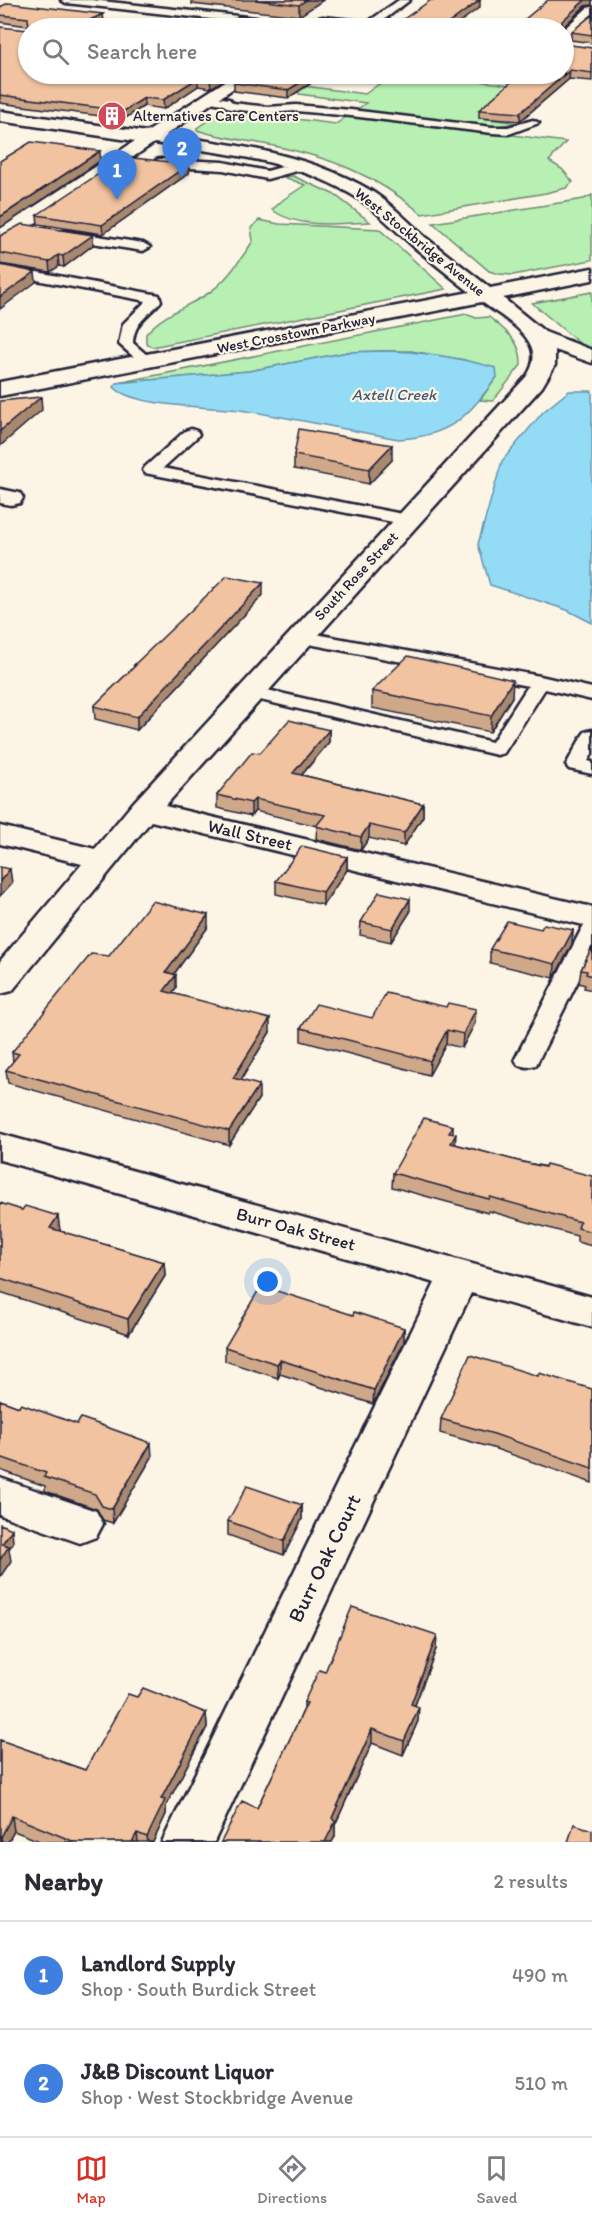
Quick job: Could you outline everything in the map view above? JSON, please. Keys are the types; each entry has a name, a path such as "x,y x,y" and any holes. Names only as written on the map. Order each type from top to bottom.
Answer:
{"street":[{"path":"328,18 339,11"},
{"path":"574,35 592,11"},
{"path":"0,238 153,136 217,100 235,84"},
{"name":"West Stockbridge Avenue","path":"0,116 153,136 243,151 300,166 356,189 538,336 592,357"},
{"name":"West Crosstown Parkway","path":"0,389 592,274"},
{"path":"538,336 547,353 545,367 557,371 592,368"},
{"name":"South Rose Street","path":"144,810 300,637 512,409 557,371"},
{"path":"0,983 144,810"},
{"name":"Wall Street","path":"144,810 592,917"},
{"path":"0,835 102,860"},
{"name":"Burr Oak Street","path":"0,1147 592,1312"},
{"name":"Burr Oak Court","path":"188,1842 460,1274"},
{"path":"0,1496 80,1524"}],"lane":[{"path":"66,0 224,18"},
{"path":"148,9 163,0"},
{"path":"380,18 405,0"},
{"path":"181,18 188,14"},
{"path":"217,100 239,107 351,113 492,130 516,129 533,123"},
{"path":"223,166 243,151"},
{"path":"117,160 223,166 267,175 300,166"},
{"path":"16,227 34,230"},
{"path":"54,233 143,247"},
{"path":"0,269 154,298 154,301 132,319 126,332 126,344 148,362"},
{"path":"191,434 151,470 408,520"},
{"path":"300,637 540,682 592,694"},
{"path":"250,692 497,749 540,682"},
{"path":"592,736 576,765 592,768"},
{"path":"527,1059 592,930"}],"green space":[{"path":"379,84 502,84 555,91 480,118 518,123 490,127 356,110 366,103 299,94 296,85 365,94"},
{"path":"223,110 336,124 350,114 566,142 549,161 562,169 573,182 566,188 546,193 422,214 369,178 332,162 291,150 197,130"},
{"path":"293,176 335,195 370,222 307,223 272,210 305,185 284,177"},
{"path":"592,195 592,260 513,275 489,271 433,223 584,199"},
{"path":"259,220 279,224 379,229 446,289 152,347 146,343 146,334 152,327 212,291 225,278 253,241 251,228"},
{"path":"592,292 592,354 532,303"},
{"path":"466,314 476,318 489,317 512,337 519,349 521,365 493,401 480,400 497,377 465,360 411,351 348,352 249,371 117,383"}],"water":[{"name":"Axtell Creek","path":"384,351 427,354 469,361 496,368 497,377 467,413 445,429 432,434 399,439 240,410 192,407 137,399 123,394 114,387 117,383 249,371 348,352"},
{"path":"569,391 592,391 592,623 567,610 490,585 478,544 502,461 543,412"}],"building":[{"path":"256,0 306,0 299,5"},
{"path":"431,0 480,0 456,18 405,18"},
{"path":"548,0 585,0 565,18 526,18"},
{"path":"8,3 103,14 94,18 28,18 0,15 0,7"},
{"path":"592,15 592,35 574,32 574,30"},
{"path":"0,27 18,29 18,84 188,84 163,100 144,98 124,111 0,95"},
{"path":"574,45 592,48 592,73 574,71"},
{"path":"242,84 298,84 288,90"},
{"path":"509,84 554,84 520,113 479,110"},
{"path":"31,142 100,151 0,217 0,161"},
{"path":"124,157 189,164 102,225 37,215"},
{"path":"22,224 93,235 63,256 58,255 49,262 0,253 0,236"},
{"path":"0,265 35,272 0,297"},
{"path":"41,397 0,431 0,401"},
{"path":"299,429 392,445 369,469 294,455"},
{"path":"227,576 263,583 137,717 94,706 136,665 134,665"},
{"path":"408,656 513,680 491,716 372,691"},
{"path":"289,720 329,730 293,773 423,804 404,833 369,825 361,837 316,826 325,815 255,799 251,803 217,795 252,752 260,753"},
{"path":"302,846 347,857 323,892 276,881"},
{"path":"0,867 10,869 0,881"},
{"path":"379,892 410,899 392,929 361,922"},
{"path":"152,901 208,915 166,972 176,975 164,991 270,1019 233,1078 259,1085 229,1131 6,1070 19,1054 12,1052 91,954 109,956"},
{"path":"507,921 541,929 544,924 573,930 555,964 490,949"},
{"path":"592,947 592,976 586,974 587,971 581,970"},
{"path":"386,993 446,1007 448,1003 476,1009 463,1034 447,1030 430,1061 301,1028 316,1004 372,1018"},
{"path":"424,1118 453,1126 449,1133 456,1134 451,1143 518,1161 545,1167 546,1164 592,1176 592,1232 578,1228 580,1222 393,1173"},
{"path":"0,1203 22,1210 25,1206 58,1216 50,1228 164,1262 128,1319 0,1278"},
{"path":"261,1286 353,1315 354,1312 404,1328 374,1390 280,1360 277,1364 225,1347"},
{"path":"470,1355 538,1376 539,1373 592,1389 592,1468 494,1434 441,1419"},
{"path":"0,1400 19,1407 21,1404 77,1424 81,1418 151,1443 112,1509 102,1506 95,1494 44,1477 46,1473 0,1457"},
{"path":"247,1486 302,1505 284,1541 228,1521"},
{"path":"0,1524 12,1529 2,1544 9,1546 0,1560"},
{"path":"352,1607 437,1635 411,1704 419,1707 404,1741 372,1729 332,1818 335,1822 325,1842 221,1842 242,1801 257,1808 307,1703 304,1702 319,1670 325,1672"},
{"path":"143,1688 206,1713 161,1799 165,1800 147,1837 137,1833 132,1842 75,1842 12,1816 1,1837 0,1740 85,1770 128,1694 137,1697"},
{"path":"574,1824 592,1830 592,1842 568,1842"}],"place":[{"name":"Alternatives Care Centers","path":"112,116"},
{"name":"J&B Discount Liquor","path":"182,178"},
{"name":"Landlord Supply","path":"117,200"}]}
